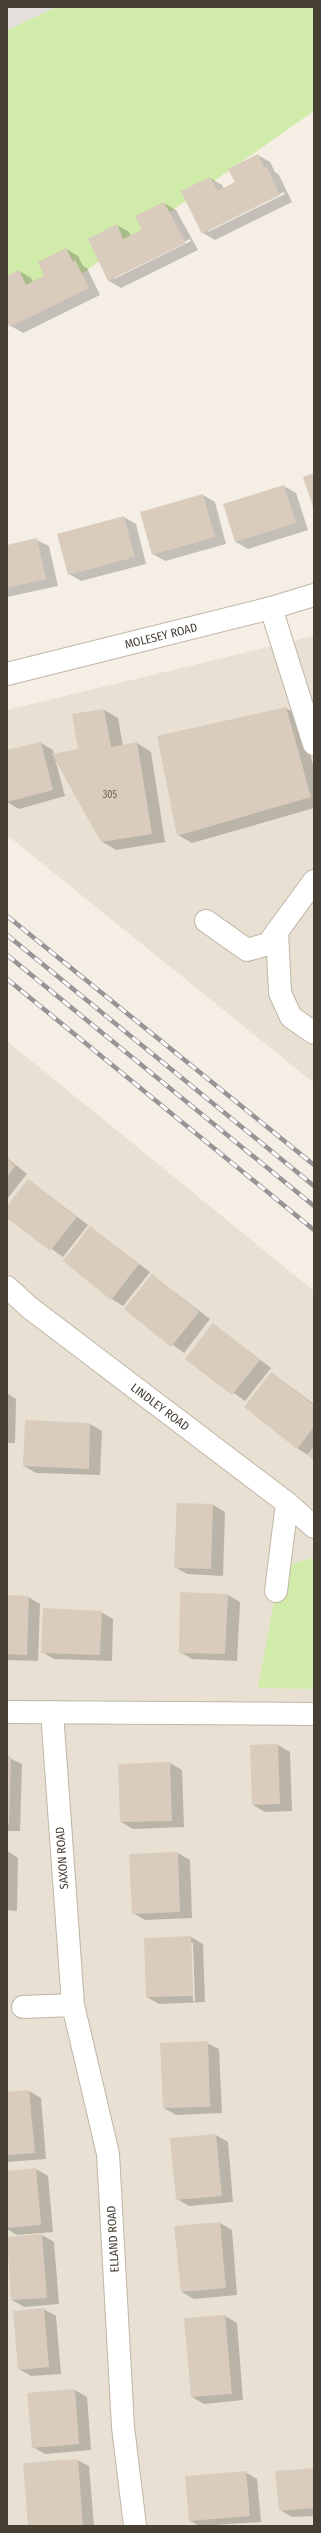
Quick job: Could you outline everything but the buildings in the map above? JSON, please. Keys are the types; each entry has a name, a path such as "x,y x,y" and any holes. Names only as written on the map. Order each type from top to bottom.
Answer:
{"street":[{"name":"MOLESEY ROAD","path":"7,674 271,608 314,595"},
{"path":"271,608 314,744"},
{"path":"206,921 247,950 268,944 314,881"},
{"path":"277,931 280,993 291,1017 314,1033"},
{"name":"LINDLEY ROAD","path":"7,1287 30,1308 287,1503 314,1527"},
{"path":"7,1312 30,1308"},
{"path":"276,1591 287,1503"},
{"path":"7,1712 314,1714"},
{"name":"SAXON ROAD","path":"52,1712 73,2005"},
{"path":"23,2007 73,2005"},
{"name":"ELLAND ROAD","path":"73,2005 108,2154 123,2427 135,2526"}],"shaded area":[{"path":"7,7 56,7 7,30"},
{"path":"314,636 314,1083 7,835 7,710"},
{"path":"7,1041 314,1291 314,2526 7,2526"}],"green space":[{"path":"56,7 314,7 314,111 7,326 7,30"},
{"path":"311,1558 314,1561 314,1689 258,1688 276,1591 293,1564"}],"railway":[{"path":"7,916 314,1165"},
{"path":"7,935 314,1186"},
{"path":"7,955 314,1206"},
{"path":"7,979 314,1230"}]}
